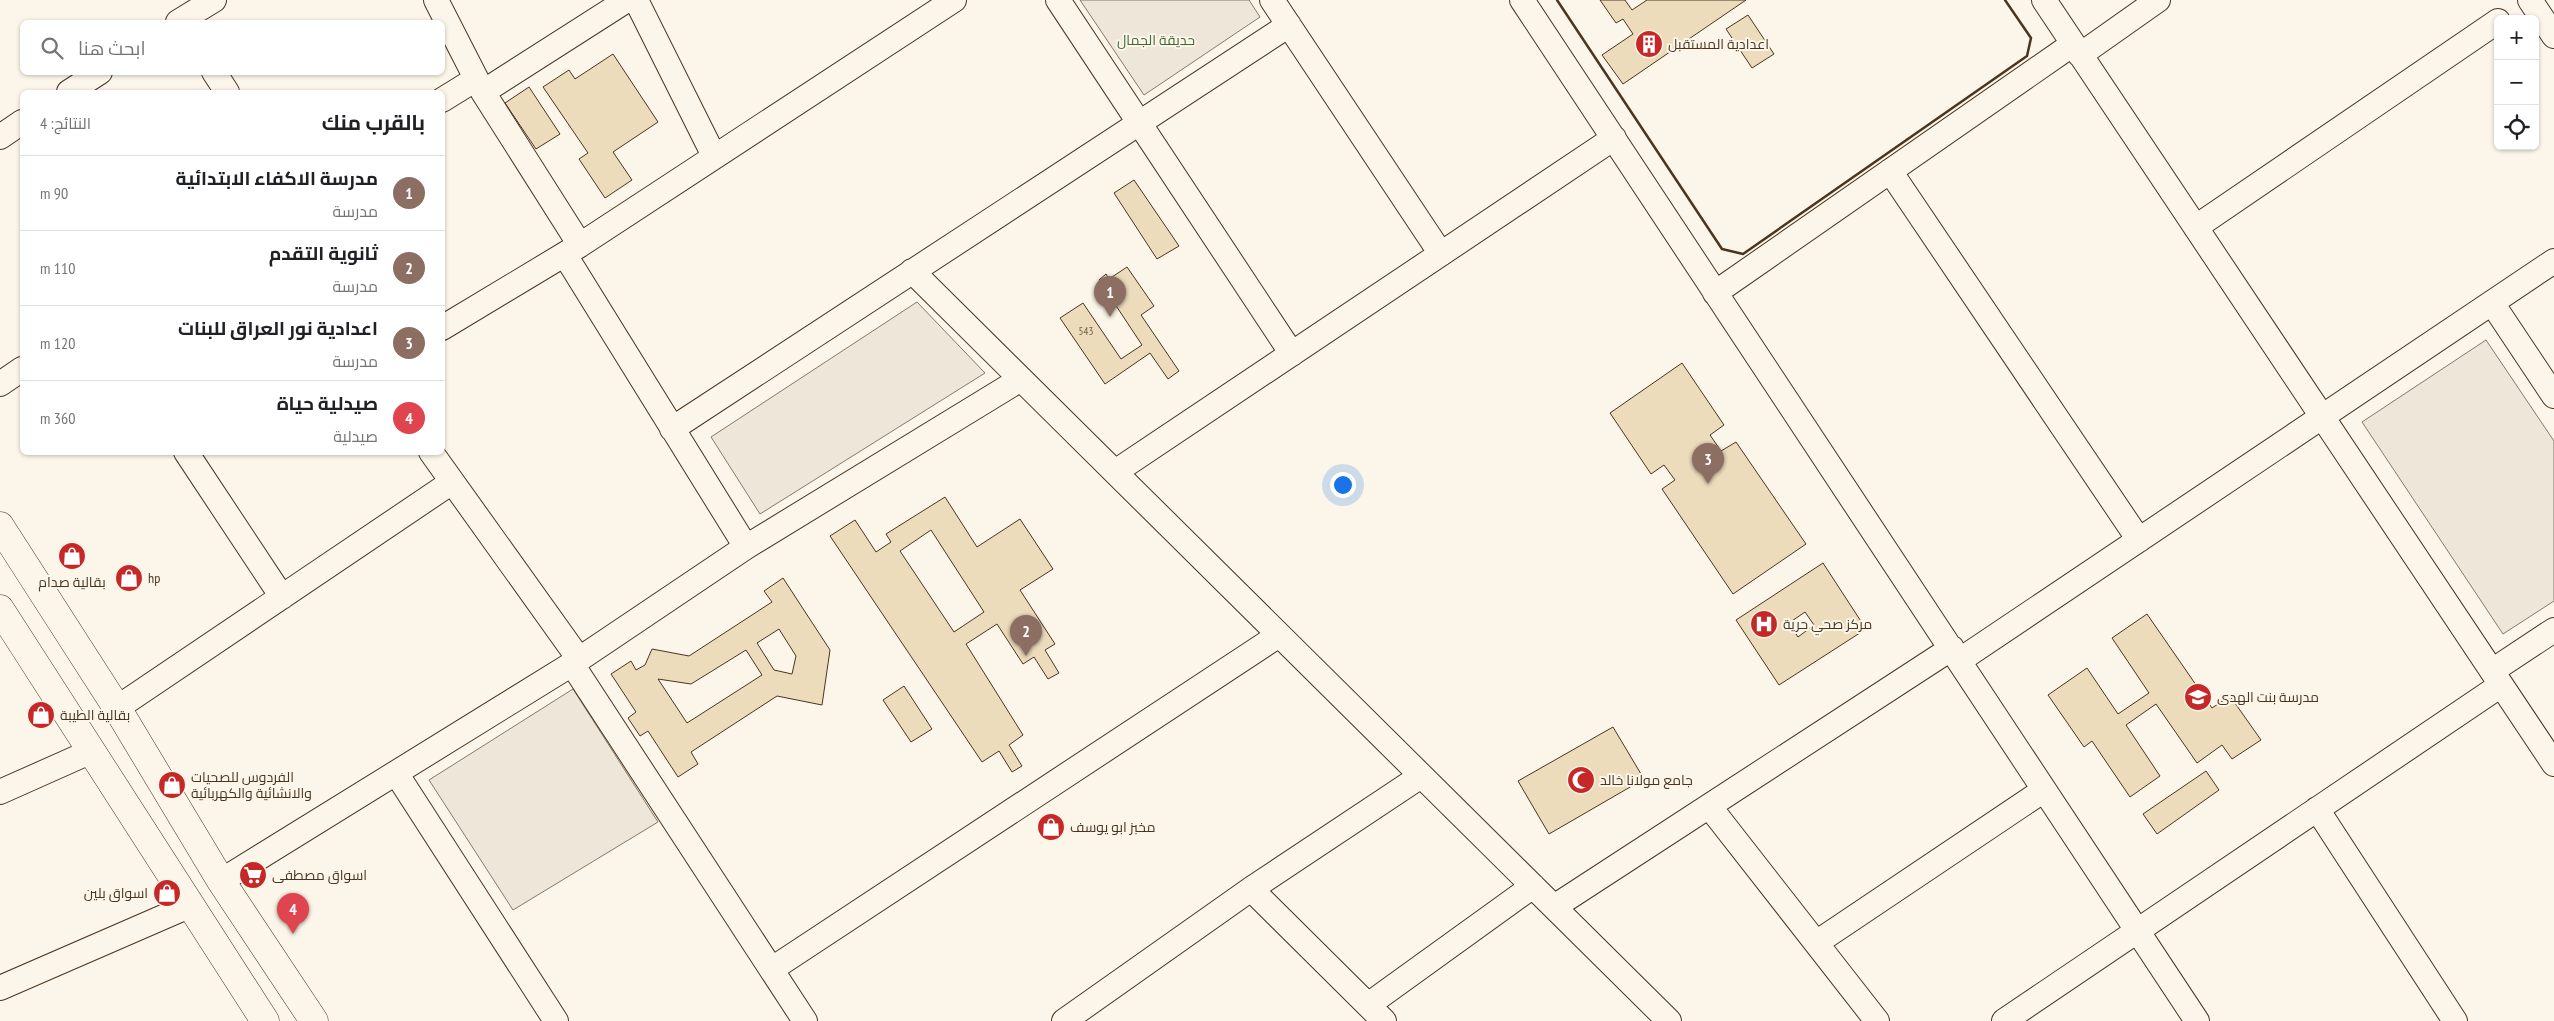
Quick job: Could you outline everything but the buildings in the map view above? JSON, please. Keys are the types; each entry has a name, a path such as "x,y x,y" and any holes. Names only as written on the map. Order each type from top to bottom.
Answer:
{"main road":[{"path":"0,526 117,708 221,881 314,1021"},
{"path":"0,609 265,1021"}],"street":[{"path":"183,20 214,0"},
{"path":"436,0 480,85 672,429 746,547"},
{"path":"445,99 480,85 627,0"},
{"path":"636,0 714,156"},
{"path":"445,326 572,250 954,0"},
{"path":"1058,0 1292,354"},
{"path":"1272,0 1441,254"},
{"path":"1522,0 2197,1021"},
{"path":"2044,0 2554,764"},
{"path":"1715,293 1890,171 2076,49 2158,0"},
{"path":"2507,15 2529,0 2554,36"},
{"path":"672,429 1289,24"},
{"path":"2196,227 2494,24"},
{"path":"72,90 95,75"},
{"path":"216,75 225,90"},
{"path":"0,137 20,123"},
{"path":"1115,472 1614,138"},
{"path":"1890,171 2139,540"},
{"path":"1554,907 1709,806 2139,540 2554,261"},
{"path":"912,271 1669,1021"},
{"path":"2492,303 2554,396"},
{"path":"0,384 20,370"},
{"path":"221,881 575,661 746,547 1021,379"},
{"path":"188,455 282,597"},
{"path":"433,455 575,661 805,1021"},
{"path":"117,708 452,482"},
{"path":"2004,1021 2317,809 2497,678 2554,630"},
{"path":"772,969 1279,635"},
{"path":"0,792 92,751"},
{"path":"396,773 556,1021"},
{"path":"1064,1021 1251,889 1422,776"},
{"path":"1816,943 2044,790"},
{"path":"1709,806 1877,1021"},
{"path":"2317,809 2454,1021"},
{"path":"1251,889 1376,1013 1533,886"},
{"path":"0,988 192,906"}],"green space":[{"name":"حديقة الجمال","path":"1080,0 1249,0 1260,17 1144,95"},
{"path":"917,302 985,373 760,514 711,437"},
{"path":"2486,340 2554,441 2554,601 2503,634 2362,422"},
{"path":"573,689 658,822 513,910 429,780"}],"wall":[{"path":"1557,0 1722,249 1743,254 2027,56 2031,38 2005,0"}],"place":[{"name":"اعدادية المستقبل","path":"1649,44"},
{"name":"مدرسة الاكفاء الابتدائية","path":"1110,317"},
{"name":"اعدادية نور العراق للبنات","path":"1708,484"},
{"name":"بقالية صدام","path":"72,556"},
{"name":"hp","path":"129,578"},
{"name":"مركز صحي حرية","path":"1764,624"},
{"name":"ثانوية التقدم","path":"1026,656"},
{"name":"مدرسة بنت الهدی","path":"2198,697"},
{"name":"بقالية الطيبة","path":"41,715"},
{"name":"جامع مولانا خالد","path":"1581,780"},
{"name":"الفردوس للصحيات والانشائية والكهربائية","path":"172,785"},
{"name":"مخبز ابو يوسف","path":"1051,827"},
{"name":"اسواق مصطفى","path":"253,875"},
{"name":"اسواق بلين","path":"167,893"},
{"name":"صيدلية حياة","path":"293,934"}]}
